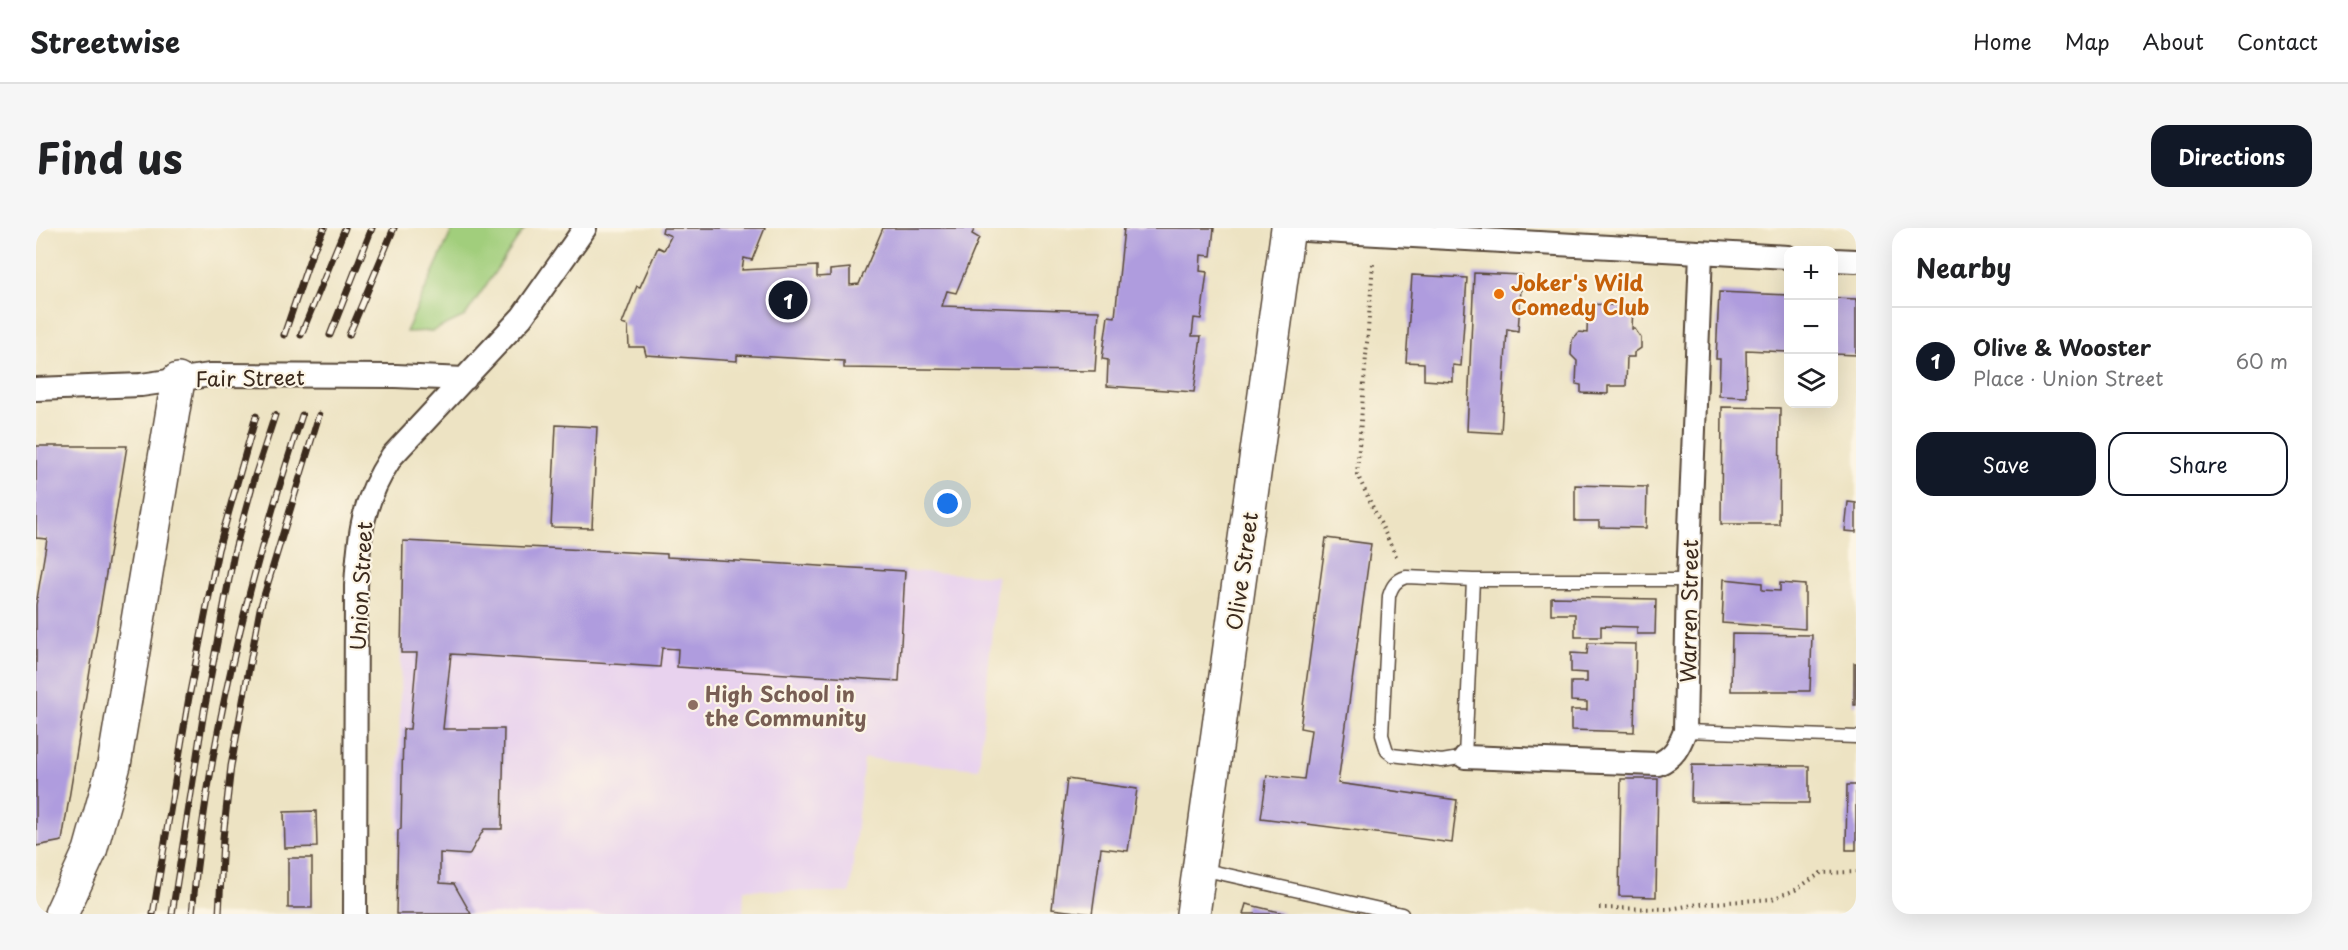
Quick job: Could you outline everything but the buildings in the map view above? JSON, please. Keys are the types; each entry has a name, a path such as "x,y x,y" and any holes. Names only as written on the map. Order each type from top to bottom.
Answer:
{"street":[{"name":"Union Street","path":"355,914 357,586 362,522 373,489 392,456 522,317 585,228"},
{"path":"1288,229 1784,257"},
{"name":"Olive Street","path":"1193,914 1288,229"},
{"name":"Warren Street","path":"1465,757 1658,764 1670,758 1680,747 1685,731 1688,580 1701,253"},
{"path":"1838,260 1856,261"},
{"name":"Fair Street","path":"36,389 141,385 210,375 395,376 465,379"},
{"path":"61,914 90,851 114,765 178,380"}],"lane":[{"path":"1473,580 1465,757 1442,761 1400,758 1387,751 1382,735 1389,596 1393,585 1406,577 1473,580 1688,580"},
{"path":"1685,731 1856,737"},
{"path":"1200,868 1402,914"}],"path":[{"path":"1373,264 1357,474 1406,577"},
{"path":"1599,908 1670,909 1699,904 1772,899 1795,890 1821,873 1856,872"}],"shaded area":[{"name":"High School in the Community","path":"403,541 667,554 667,557 997,576 979,769 864,758 850,893 744,889 743,914 396,914"}],"green space":[{"path":"453,228 525,228 465,316 433,331 406,332"}],"railway":[{"path":"284,335 312,253 324,228"},
{"path":"301,335 345,228"},
{"path":"330,335 372,228"},
{"path":"349,335 394,228"},
{"path":"172,914 204,711 234,553 254,479 275,415"},
{"path":"192,914 199,850 219,724 248,599 302,415"},
{"path":"219,914 223,838 231,766 260,609 319,415"},
{"path":"153,914 189,697 218,550 256,416"}],"place":[{"name":"Joker's Wild Comedy Club","path":"1499,294"},
{"name":"Olive & Wooster","path":"788,300"},
{"name":"High School in the Community","path":"693,705"}]}
